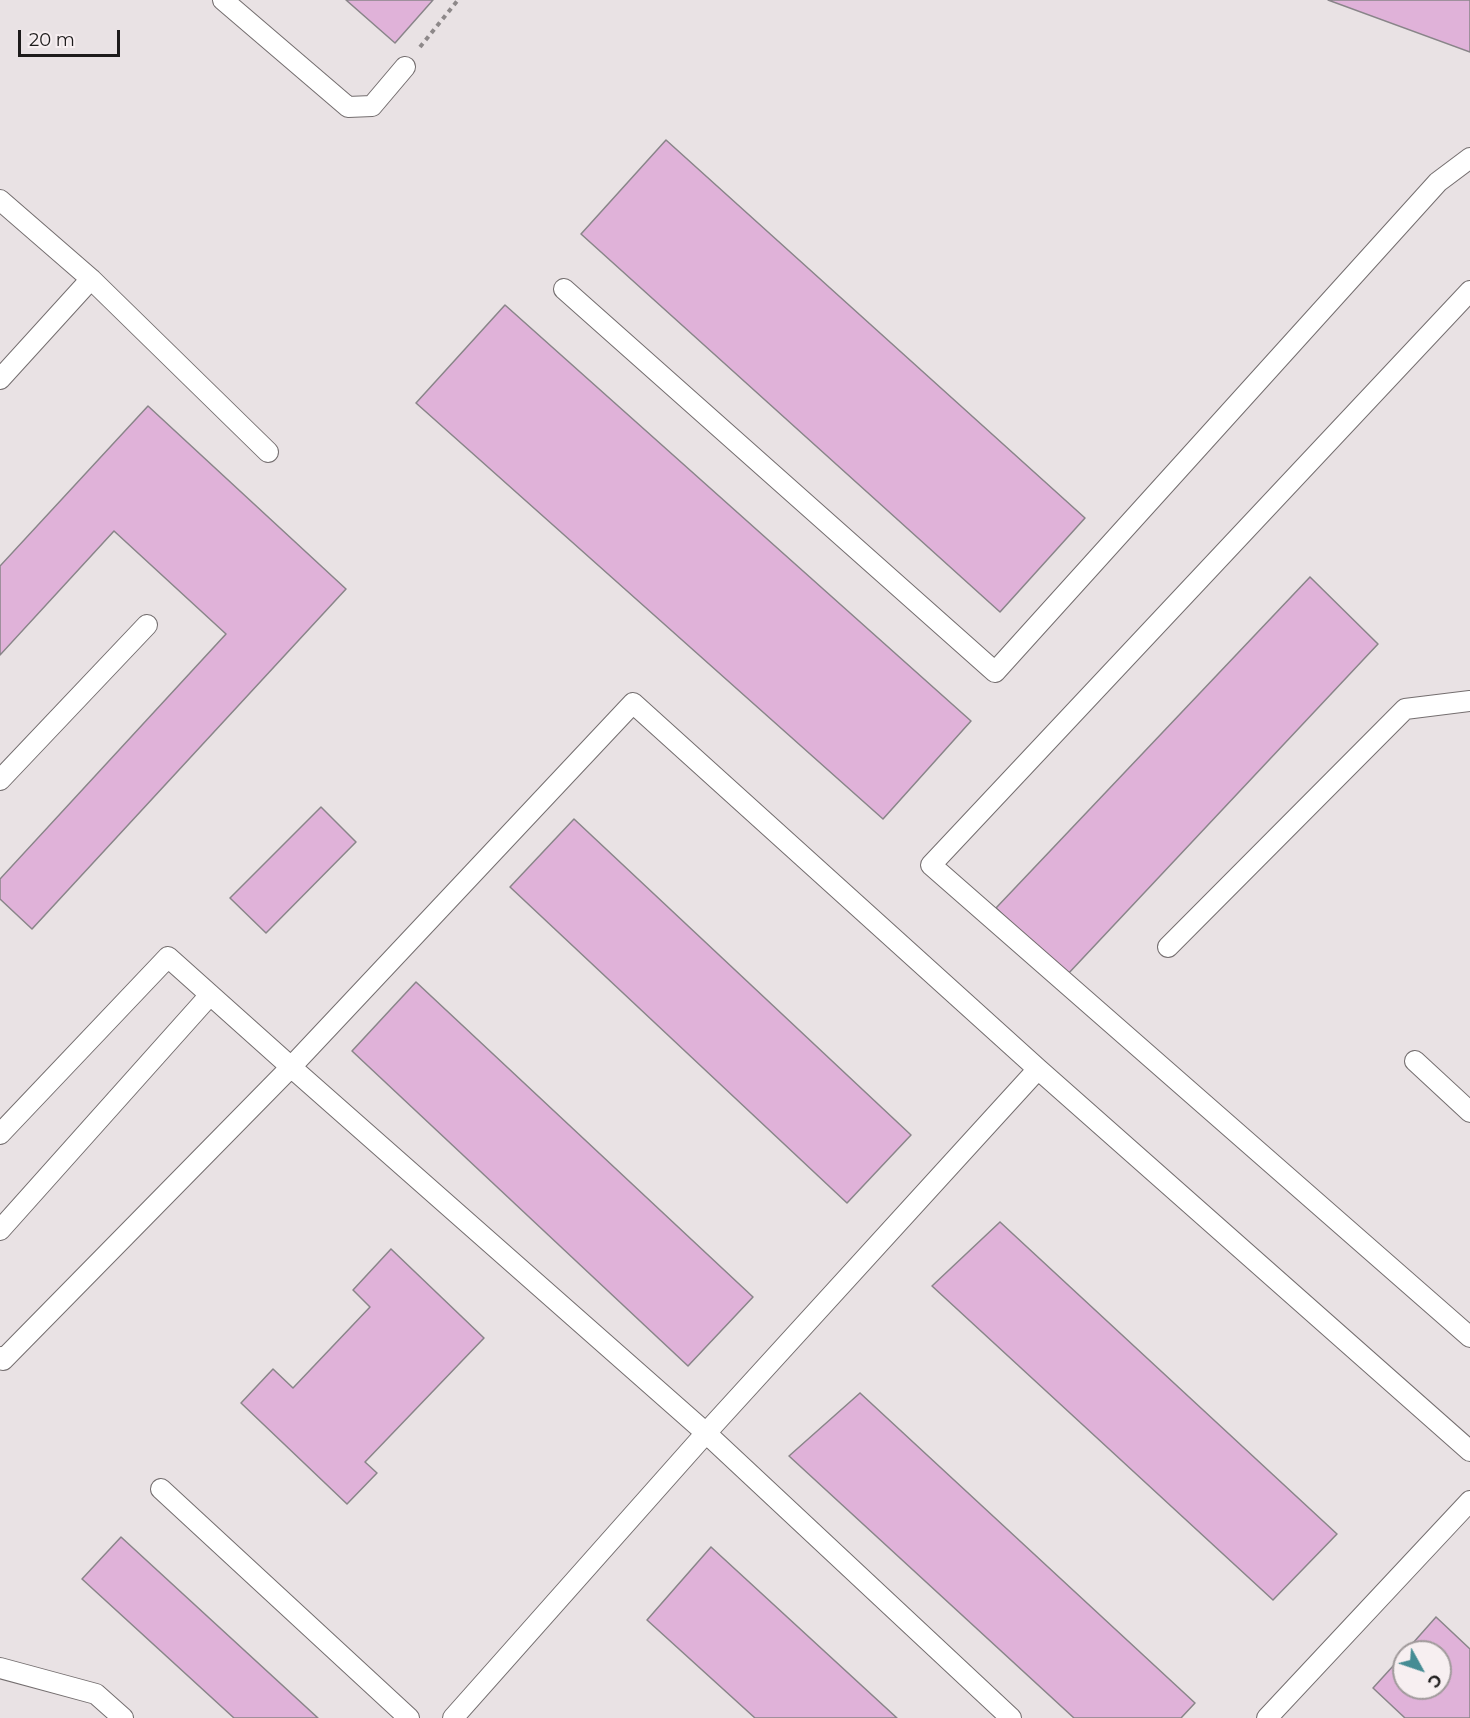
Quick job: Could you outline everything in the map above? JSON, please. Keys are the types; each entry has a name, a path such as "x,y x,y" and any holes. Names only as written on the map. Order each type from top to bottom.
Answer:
{"lane":[{"path":"223,0 348,107 372,106 405,67"},
{"path":"564,289 995,672 1438,182 1470,158"},
{"path":"0,200 91,279 268,452"},
{"path":"0,379 91,279"},
{"path":"1470,291 931,865 1470,1337"},
{"path":"0,780 147,624"},
{"path":"1168,947 1405,709 1470,701"},
{"path":"0,1357 3,1360 291,1067 633,703 1038,1070 1470,1450"},
{"path":"0,1134 168,957 706,1432 1011,1718"},
{"path":"0,1230 210,995"},
{"path":"1415,1061 1470,1112"},
{"path":"453,1718 706,1432 1038,1070"},
{"path":"161,1489 409,1718"},
{"path":"1267,1718 1470,1501"},
{"path":"0,1668 96,1694 123,1718"}],"path":[{"path":"405,67 458,0"}],"building":[{"path":"346,0 433,0 395,43"},
{"path":"1328,0 1470,0 1470,52"},
{"path":"666,140 1085,518 1000,612 581,234"},
{"path":"505,305 971,721 883,819 416,403"},
{"path":"148,406 346,589 32,929 0,899 0,879 226,634 114,531 0,655 0,566"},
{"path":"1310,577 1378,644 1067,975 996,908"},
{"path":"321,807 356,842 266,933 230,898"},
{"path":"574,819 911,1135 847,1203 510,887"},
{"path":"416,982 753,1297 688,1366 352,1051"},
{"path":"1000,1222 1337,1534 1273,1600 932,1286"},
{"path":"391,1249 484,1338 365,1462 377,1473 347,1504 241,1403 273,1369 293,1388 370,1307 353,1290"},
{"path":"860,1393 1195,1703 1181,1718 1074,1718 789,1456"},
{"path":"121,1537 318,1718 234,1718 82,1579"},
{"path":"711,1547 897,1718 755,1718 647,1620"},
{"path":"1436,1617 1470,1649 1470,1718 1405,1718 1373,1688 1392,1667 1392,1700 1452,1700 1452,1640 1416,1640"}]}
